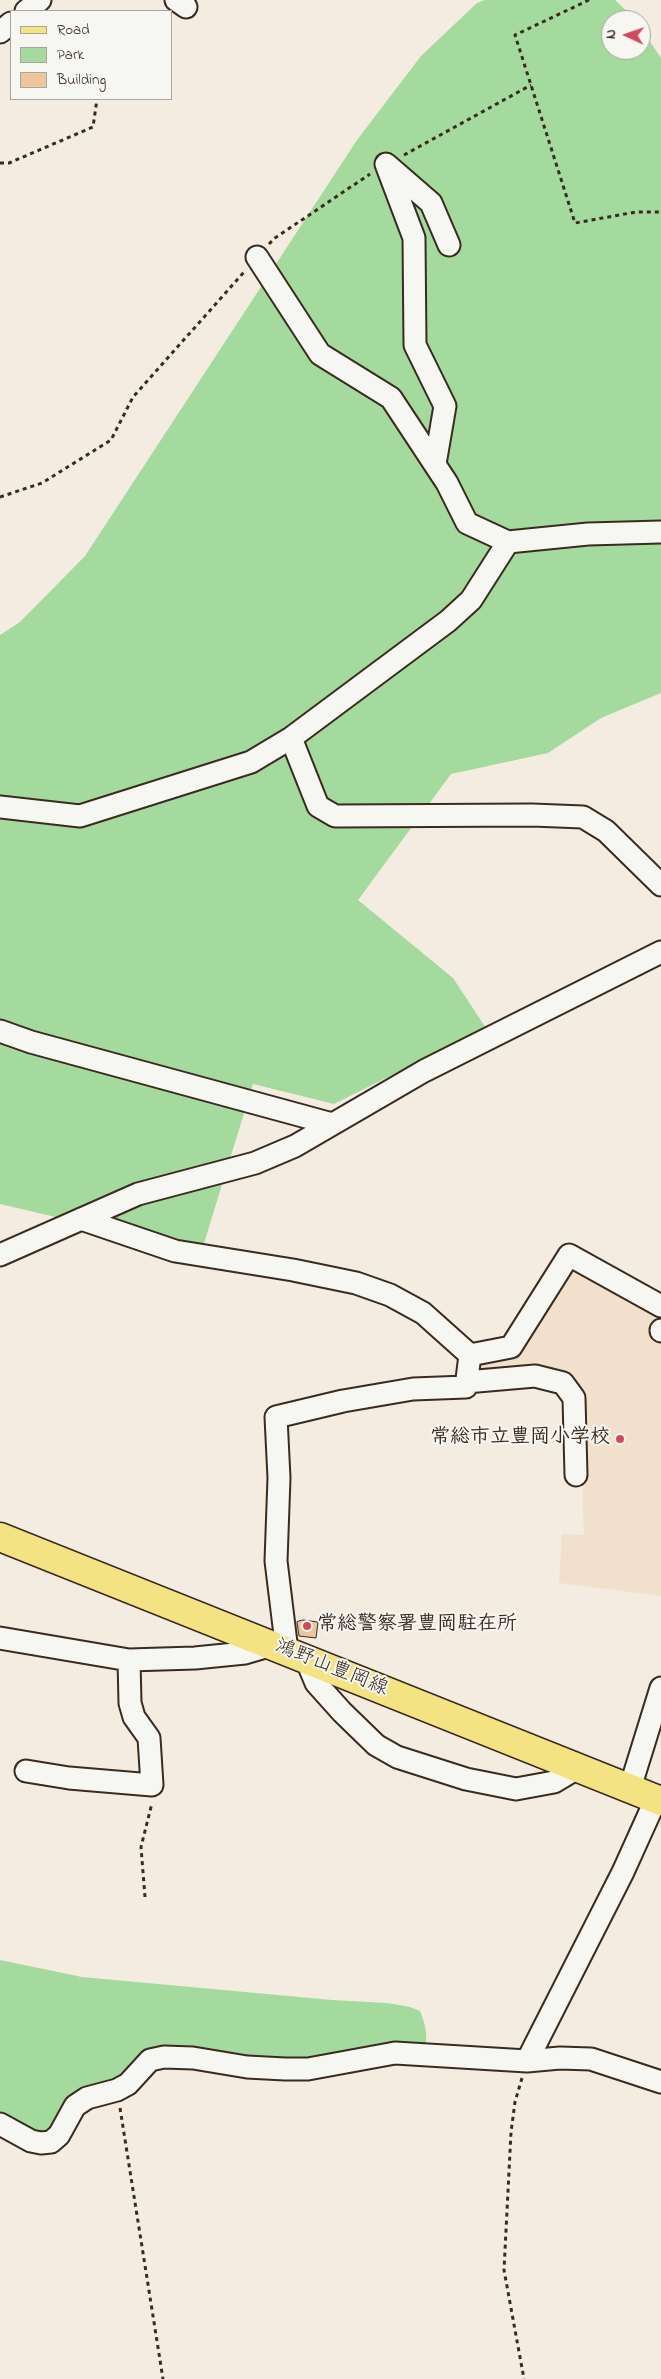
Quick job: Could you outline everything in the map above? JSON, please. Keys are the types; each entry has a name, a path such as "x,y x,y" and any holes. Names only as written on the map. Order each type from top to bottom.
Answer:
{"main road":[{"name":"鴻野山豊岡線","path":"0,1537 659,1800"}],"street":[{"path":"27,10 40,0"},
{"path":"0,32 10,24"},
{"path":"435,464 445,406 415,345 414,238 386,164 431,203 449,245"},
{"path":"257,257 320,354 391,398 435,464 467,523 508,542 588,534 661,532"},
{"path":"0,807 80,816 252,762 290,738 460,611 471,600 508,542"},
{"path":"290,738 318,806 335,816 532,815 583,817 606,831 661,885"},
{"path":"0,1255 138,1194 254,1163 296,1146 424,1071 661,952"},
{"path":"0,1031 31,1042 332,1124"},
{"path":"81,1219 175,1251 293,1270 356,1283 390,1294 422,1313 470,1355"},
{"path":"470,1355 511,1347 569,1256 661,1306"},
{"path":"470,1355 466,1387 413,1389 343,1401 276,1417 280,1478 276,1561 288,1652 342,1712 376,1745 397,1757 466,1779 516,1789 554,1782 579,1767"},
{"path":"466,1382 535,1376 563,1383 574,1398 576,1475"},
{"path":"0,1638 129,1660 288,1652"},
{"path":"26,1771 69,1778 152,1785 149,1738 134,1717 130,1703 129,1660"},
{"path":"630,1788 661,1688"},
{"path":"527,2061 659,1800"},
{"path":"0,2124 31,2141 51,2142 59,2135 75,2106 87,2098 117,2090 128,2084 150,2060 164,2057 193,2058 247,2067 285,2069 308,2069 395,2053 527,2061 560,2058 590,2060 661,2082"}],"path":[{"path":"589,0 515,35 575,224 636,212 661,212"},
{"path":"0,163 8,163 93,127 97,100"},
{"path":"145,1897 142,1847 152,1807 152,1785"},
{"path":"524,2379 504,2270 511,2132 515,2102 527,2061"},
{"path":"117,2090 162,2379"}],"shaded area":[{"name":"常総市立豊岡小学校","path":"581,1267 661,1313 661,1596 559,1583 562,1534 584,1535 582,1480 573,1386 473,1377 477,1367 484,1359 518,1353 570,1269"}],"green space":[{"path":"485,0 615,0 626,10 601,10 601,60 651,60 651,43 661,58 661,693 601,718 548,753 451,774 358,900 453,978 486,1028 334,1104 253,1084 197,1266 142,1251 64,1219 0,1204 0,635 20,622 85,556 357,140 421,56 477,3"},
{"path":"0,1960 82,1977 332,2000 387,2003 410,2007 420,2011 425,2028 426,2045 384,2044 294,2060 165,2047 140,2054 114,2081 44,2135 32,2132 0,2115"}],"building":[{"name":"常総警察署豊岡駐在所","path":"303,1620 318,1622 316,1638 299,1636 297,1622"}],"place":[{"name":"常総市立豊岡小学校","path":"620,1439"},
{"name":"常総警察署豊岡駐在所","path":"307,1626"}]}
